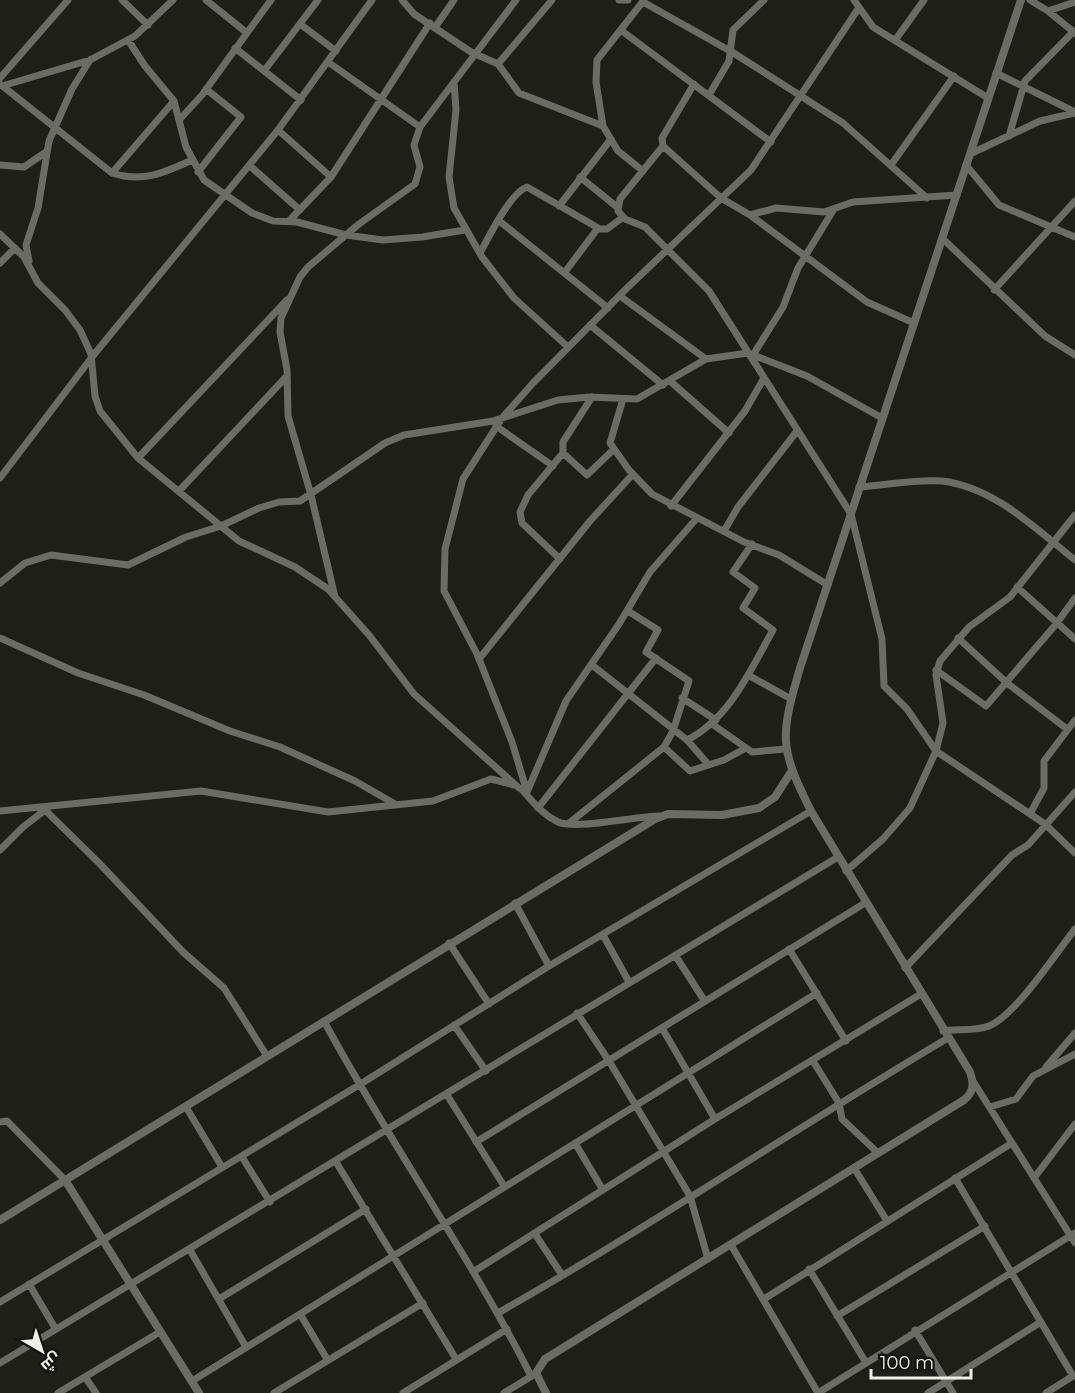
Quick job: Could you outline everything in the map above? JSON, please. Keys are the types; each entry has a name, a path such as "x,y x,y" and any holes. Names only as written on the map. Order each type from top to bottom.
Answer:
{"street":[{"path":"122,0 148,25"},
{"path":"1,83 90,60 128,40 148,25 173,0"},
{"path":"206,0 246,33"},
{"path":"180,118 207,89 272,0"},
{"path":"264,71 318,0"},
{"path":"0,478 92,357 227,196 301,100 372,0"},
{"path":"402,0 414,14 475,54 498,64 519,93 603,126"},
{"path":"289,221 331,177 381,98 433,25 454,0"},
{"path":"336,598 311,495 288,416 287,376 280,324 290,297 308,267 346,235 415,184 420,167 414,145 420,127 516,0"},
{"path":"498,64 552,0"},
{"path":"619,0 628,0"},
{"path":"709,95 732,52 733,30 765,0"},
{"path":"854,0 858,9 873,27 896,39 988,98"},
{"path":"896,39 924,0"},
{"path":"1021,0 791,699 786,721 785,749 791,772 846,871 973,1081 1034,1178 1073,1234 1075,1243"},
{"path":"1009,136 1022,87 1032,71 1074,32 1030,0"},
{"path":"1,83 64,1"},
{"path":"643,171 618,151 603,126 596,82 596,64 643,1 732,52 851,128 927,198"},
{"path":"1048,11 1075,2"},
{"path":"791,772 775,797 759,808 722,815 660,816 567,824 538,808 527,793 512,742 479,659 444,591 445,549 463,479 502,418 590,325 748,173 771,142 858,9"},
{"path":"300,24 336,51"},
{"path":"622,31 771,142"},
{"path":"128,40 145,66 174,101 186,147 198,172 213,188 261,217 289,221 346,235 398,240 465,230"},
{"path":"235,48 301,100"},
{"path":"30,266 26,245 38,208 46,152 54,129 80,74 90,60"},
{"path":"328,62 420,127"},
{"path":"996,73 1075,113"},
{"path":"891,165 954,76"},
{"path":"454,82 456,110 449,188 454,208 480,253 523,308 568,347"},
{"path":"1,83 54,129 112,173 124,177 154,176 192,160"},
{"path":"694,84 662,138 663,146 721,198 750,215 867,302 914,323"},
{"path":"198,172 241,117 207,89"},
{"path":"112,173 174,101"},
{"path":"970,154 1040,122 1075,113"},
{"path":"278,130 331,177"},
{"path":"558,206 611,139"},
{"path":"617,207 620,199 663,146"},
{"path":"0,165 24,167 46,152"},
{"path":"966,165 999,206 1051,225 1075,237"},
{"path":"250,166 300,210"},
{"path":"580,177 617,207 622,218 642,225 710,291 851,514 882,639 884,686 907,709 936,751 1045,824 1075,853"},
{"path":"480,253 498,220 519,191 527,187 598,228 607,229 622,218"},
{"path":"750,215 772,209 819,213 853,202 957,195"},
{"path":"994,290 1075,201"},
{"path":"751,354 783,307 795,274 834,210"},
{"path":"498,220 608,308"},
{"path":"565,272 598,228"},
{"path":"0,234 15,248 30,266 44,290 65,310 80,330 92,357 95,396 100,411 138,458 244,544 295,567 336,598 369,635 414,694 519,788"},
{"path":"942,238 994,290 1045,336 1075,355"},
{"path":"0,263 15,248"},
{"path":"620,296 706,360"},
{"path":"138,458 290,297"},
{"path":"590,325 663,385"},
{"path":"0,577 32,559 51,555 128,565 186,537 221,526 271,503 300,501 395,439 502,418 550,402 592,397 637,399 706,360 751,354 807,376 882,418"},
{"path":"179,491 287,376"},
{"path":"672,506 729,433 764,378"},
{"path":"670,381 729,433"},
{"path":"560,559 522,523 520,518 522,505 563,453 563,442 592,397"},
{"path":"623,399 610,442 633,474 652,494 724,531 779,555 828,585"},
{"path":"496,426 553,466"},
{"path":"724,531 738,507 797,431"},
{"path":"563,453 587,475 614,449"},
{"path":"479,659 633,474"},
{"path":"859,487 934,481 977,490 995,500 1075,560"},
{"path":"846,871 883,838 905,814 936,751 943,723 936,670 958,638 979,618 1004,602 1075,515"},
{"path":"527,793 555,721 655,566 697,518"},
{"path":"687,740 714,722 732,701 773,630 743,609 755,588 733,572 752,544"},
{"path":"0,583 11,572"},
{"path":"1017,587 1075,639"},
{"path":"936,670 984,706 1007,683 1075,598"},
{"path":"567,824 664,747 673,731 688,679 646,652 658,630 628,611"},
{"path":"0,638 78,673 144,695 230,731 280,747 355,781 395,804"},
{"path":"958,638 1007,683 1067,729"},
{"path":"538,808 629,696 656,658"},
{"path":"591,665 687,740 708,764"},
{"path":"748,675 791,699"},
{"path":"682,698 755,753 785,749"},
{"path":"1030,814 1044,788 1044,761 1075,720"},
{"path":"664,747 689,770 724,760 746,748"},
{"path":"0,811 193,791 244,797 318,812 441,799 491,779 503,780 527,793"},
{"path":"905,968 1012,855 1028,845 1075,792"},
{"path":"0,850 22,827 48,807"},
{"path":"48,807 183,952 224,988 267,1056"},
{"path":"0,1302 242,1157 549,966 811,811"},
{"path":"0,1220 449,943 660,816"},
{"path":"0,1363 838,857"},
{"path":"515,903 549,966"},
{"path":"476,1142 865,903"},
{"path":"498,1313 643,1228 946,1034 988,1027 998,1022 1021,998 1075,929"},
{"path":"603,935 629,982"},
{"path":"449,943 489,1004"},
{"path":"789,949 846,1041"},
{"path":"675,955 704,1000"},
{"path":"192,1382 394,1254 688,1075 817,993"},
{"path":"473,1272 715,1119 921,994"},
{"path":"577,1013 665,1151 690,1196 708,1259"},
{"path":"324,1021 359,1085 546,1393"},
{"path":"454,1025 486,1071"},
{"path":"662,1028 715,1119"},
{"path":"1043,1070 1075,1033"},
{"path":"990,1107 1016,1099 1031,1078 1075,1054"},
{"path":"813,1061 839,1103 842,1119 878,1153"},
{"path":"504,1393 534,1374 544,1359 731,1245 970,1094 973,1081"},
{"path":"970,1094 984,1098"},
{"path":"447,1095 504,1186"},
{"path":"186,1107 222,1167"},
{"path":"0,1113 4,1122 65,1180 199,1393"},
{"path":"1034,1178 1075,1124"},
{"path":"575,1143 603,1190"},
{"path":"764,1299 1012,1143"},
{"path":"242,1157 270,1202"},
{"path":"336,1162 456,1359"},
{"path":"854,1168 887,1221"},
{"path":"955,1178 1074,1376 1046,1393"},
{"path":"219,1299 366,1209"},
{"path":"837,1316 985,1226"},
{"path":"535,1234 562,1275"},
{"path":"731,1245 818,1393 865,1361 1073,1234"},
{"path":"190,1250 246,1347"},
{"path":"809,1269 865,1361"},
{"path":"29,1284 55,1329"},
{"path":"276,1392 327,1359 423,1303"},
{"path":"300,1314 327,1359"},
{"path":"928,1393 1041,1322"},
{"path":"406,1392 507,1329"},
{"path":"915,1330 953,1393"},
{"path":"58,1393 160,1332"},
{"path":"86,1377 96,1393"}]}
